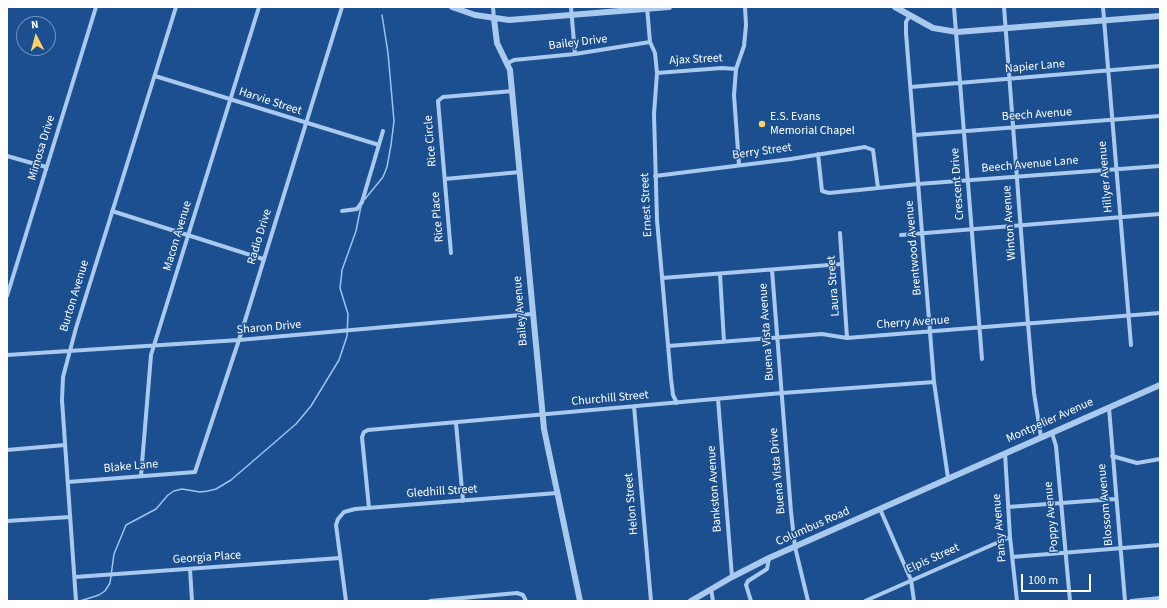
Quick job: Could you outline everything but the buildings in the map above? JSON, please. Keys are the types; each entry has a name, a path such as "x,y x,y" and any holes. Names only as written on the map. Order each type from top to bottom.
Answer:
{"street":[{"name":"Mimosa Drive","path":"7,296 96,7"},
{"name":"Burton Avenue","path":"76,601 62,387 69,351 176,7"},
{"name":"Macon Avenue","path":"141,476 151,355 259,7"},
{"name":"Radio Drive","path":"195,472 239,340 263,258 342,7"},
{"path":"452,7 494,19 522,20 669,7"},
{"path":"493,7 494,19"},
{"path":"571,7 575,54"},
{"path":"739,165 734,95 736,69 744,46 746,25 745,7"},
{"path":"895,7 933,28 957,32 1160,16"},
{"name":"Crescent Drive","path":"954,7 982,359"},
{"name":"Winton Avenue","path":"1004,7 1028,324 1034,393 1041,437"},
{"name":"Hillyer Avenue","path":"1103,7 1130,345"},
{"name":"Ernest Street","path":"647,8 650,42 655,53 657,73 654,107 655,176 662,278 673,396 677,403"},
{"name":"Brentwood Avenue","path":"910,15 906,24 934,382 948,478"},
{"name":"Bailey Avenue","path":"494,19 497,43 508,62 513,91 532,314 544,429 580,601"},
{"name":"Bailey Drive","path":"508,62 514,60 575,54 650,42"},
{"name":"Napier Lane","path":"911,87 1009,80 1160,66"},
{"name":"Ajax Street","path":"657,73 722,68 736,69"},
{"name":"Harvie Street","path":"155,76 305,124 379,145"},
{"name":"Rice Circle","path":"513,91 439,98 438,108 445,179 520,172"},
{"name":"Beech Avenue","path":"915,135 1160,116"},
{"path":"342,211 357,209 362,202 383,131"},
{"name":"Berry Street","path":"655,176 865,147 871,149 875,158 878,188"},
{"name":"Beech Avenue Lane","path":"818,154 821,185 824,193 1115,168 1160,166"},
{"path":"7,156 46,167"},
{"name":"Rice Place","path":"445,179 451,253"},
{"path":"112,211 263,258"},
{"path":"901,235 922,232 1160,214"},
{"name":"Laura Street","path":"840,233 847,338"},
{"path":"662,278 842,264"},
{"name":"Buena Vista Avenue","path":"772,270 782,393"},
{"path":"720,274 724,342"},
{"name":"Cherry Avenue","path":"668,346 822,334 847,338 1160,313"},
{"name":"Sharon Drive","path":"7,355 239,340 532,314"},
{"name":"Churchill Street","path":"369,508 362,437 364,432 368,430 782,393 934,382"},
{"name":"Montpelier Avenue","path":"948,478 1160,385"},
{"name":"Buena Vista Drive","path":"782,393 795,547 808,601"},
{"name":"Bankston Avenue","path":"718,399 732,577"},
{"name":"Helon Street","path":"634,406 651,601"},
{"name":"Blossom Avenue","path":"1109,408 1115,499 1125,601"},
{"path":"456,423 463,501"},
{"name":"Poppy Avenue","path":"1052,433 1056,446 1070,601"},
{"path":"7,450 65,446"},
{"name":"Pansy Avenue","path":"1005,453 1010,536 1017,601"},
{"path":"1112,456 1136,463 1160,459"},
{"name":"Blake Lane","path":"68,482 195,472"},
{"name":"Columbus Road","path":"691,601 732,577 769,558 948,478"},
{"name":"Gledhill Street","path":"340,558 337,523 338,518 344,512 369,508 557,493"},
{"path":"1008,507 1115,499"},
{"path":"880,509 911,580 914,601"},
{"path":"7,521 70,517"},
{"name":"Elpis Street","path":"864,601 1010,536"},
{"path":"1012,557 1120,550 1160,545"},
{"path":"340,558 346,601"},
{"name":"Georgia Place","path":"75,577 340,558"},
{"path":"751,601 746,585 748,581 766,569 769,558"},
{"path":"190,569 192,601"},
{"path":"711,589 713,601"},
{"path":"430,601 517,593 523,595 526,601"},
{"path":"1131,601 1160,598"}],"waterway":[{"path":"365,199 383,177 387,167 394,121 388,53 382,15"},
{"path":"80,601 99,595 105,591 110,583 114,554 126,525 156,509 168,495 174,491 182,489 200,492 208,491 216,489 231,480 296,424 311,406 339,360 347,336 348,314 340,288 342,270 356,231 361,206"}],"place":[{"name":"E.S. Evans Memorial Chapel","path":"762,124"}]}
